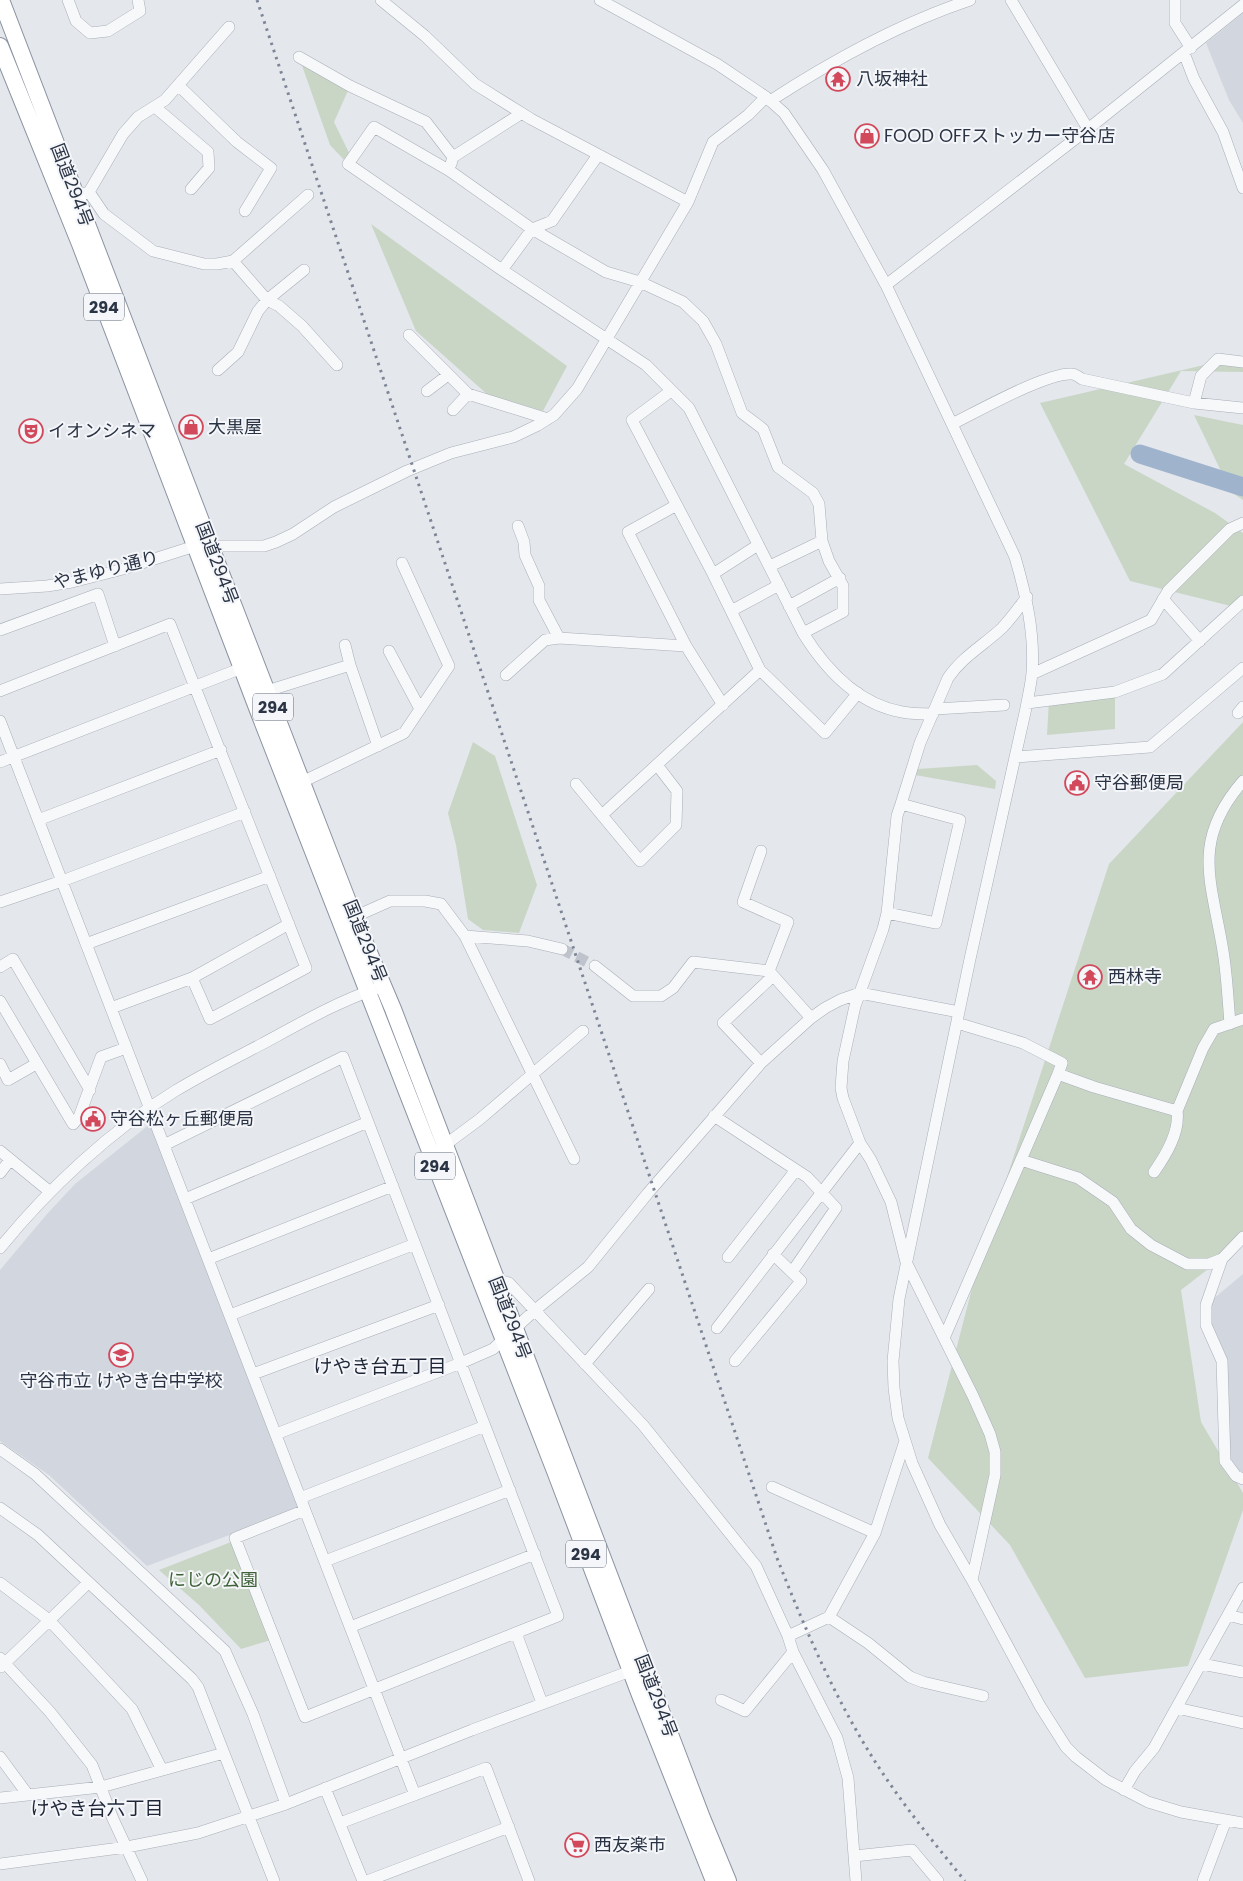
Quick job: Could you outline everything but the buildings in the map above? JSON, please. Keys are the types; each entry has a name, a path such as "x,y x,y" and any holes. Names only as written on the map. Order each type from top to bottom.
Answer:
{"highway":[{"name":"国道294号","path":"1,0 76,196 203,546 242,668 367,992 495,1279 509,1334"},
{"name":"国道294号","path":"0,46 76,196"},
{"name":"国道294号","path":"203,546 267,691 354,917 384,986 437,1149 509,1334 573,1485 714,1881"},
{"name":"国道294号","path":"637,1668 728,1881"}],"street":[{"path":"68,0 76,21 90,33 108,31 140,11 138,0"},
{"path":"380,0 425,36 475,84 522,113 688,202"},
{"path":"600,0 717,64 768,99 784,113 823,170 886,284 1015,557 1027,597 1032,637 1032,674 899,1299 893,1361 898,1418 912,1463 940,1524 1040,1706 1066,1747 1106,1780 1148,1802 1181,1812 1243,1823"},
{"name":"やまゆり通り","path":"0,589 47,586 72,582 203,546 264,546 293,534 334,507 407,471 451,453 513,437 548,419 554,415 576,389 607,338 688,202 713,142 768,99 818,70 920,19 970,0"},
{"path":"1011,0 1088,129"},
{"path":"1175,0 1175,23 1187,51 1194,79 1223,132 1243,188"},
{"path":"886,284 1088,129 1243,6"},
{"path":"230,27 165,100 138,118 123,134 76,196 104,214 153,251 204,264 218,264 233,261 308,195"},
{"path":"299,57 350,86 426,122 453,157"},
{"path":"178,85 237,142 270,168 246,211"},
{"path":"155,107 208,152 209,168 192,189"},
{"path":"450,171 453,157 522,113"},
{"path":"803,633 843,612 844,586 829,560 822,541 819,504 813,493 778,467 763,429 742,413 716,344 703,321 683,302 640,282 606,272 532,229 450,171 374,127 348,164 502,270 646,364 689,408 803,633 834,675 858,693 887,709 904,713 1004,705"},
{"path":"502,270 532,229 552,221 598,155"},
{"path":"233,261 267,300 279,306 302,326 336,365"},
{"path":"218,370 238,352 258,311 267,300 304,270"},
{"path":"409,335 468,394 548,419"},
{"path":"1194,403 1201,376 1218,359 1243,362"},
{"path":"952,424 1039,382 1057,376 1073,374 1082,379 1194,403 1243,408"},
{"path":"427,392 448,375"},
{"path":"671,391 632,420 760,670 825,733 858,693"},
{"path":"454,410 468,394"},
{"path":"675,506 628,532 686,646 723,705"},
{"path":"1032,674 1151,620 1168,591 1230,528 1243,522"},
{"path":"518,526 524,542 525,555 539,586 539,600 559,638"},
{"path":"770,566 822,541"},
{"path":"712,574 758,545"},
{"path":"302,782 404,733 449,666 402,563"},
{"path":"790,606 840,578"},
{"path":"731,611 779,584"},
{"path":"0,630 98,594 115,646"},
{"path":"972,1580 995,1475 995,1452 990,1434 906,1262 891,1202 871,1160 860,1143 843,1098 840,1077 846,1044 860,994 887,913 898,816 920,743 953,670 963,658 1003,626 1027,597"},
{"path":"1163,599 1200,641"},
{"path":"1027,703 1115,692 1163,674 1243,601"},
{"path":"0,691 170,624 306,968 210,1019 192,978"},
{"path":"506,675 545,640 559,638 686,646"},
{"path":"345,645 378,746"},
{"path":"389,652 420,709"},
{"path":"267,691 350,665"},
{"path":"0,762 242,668"},
{"path":"1015,757 1150,747 1243,668"},
{"path":"602,815 760,670"},
{"path":"0,721 415,1795"},
{"path":"38,820 221,750"},
{"path":"576,784 640,861 676,825 677,791 657,765"},
{"path":"1230,1024 1223,951 1210,885 1208,850 1217,821 1234,792 1243,781"},
{"path":"887,913 936,922 960,820 901,804"},
{"path":"0,902 62,881 245,812"},
{"path":"761,851 743,902 788,922 771,973 723,1023 761,1063"},
{"path":"86,944 270,876"},
{"path":"354,917 390,901 425,901 441,904 465,936 574,1159"},
{"path":"111,1008 192,978 289,924"},
{"path":"465,936 528,941 562,949"},
{"path":"0,967 13,959 90,1090"},
{"path":"595,966 633,996 661,996 673,988 694,962 771,973 811,1018"},
{"path":"0,1248 49,1191 150,1108 212,1070 310,1018 384,986"},
{"path":"276,1434 493,1349 534,1311 588,1267 714,1116 761,1063 811,1018 840,1000 860,994 958,1017 1023,1043 1062,1063 944,1338"},
{"path":"0,1001 73,1124 79,1117 101,1057 126,1048"},
{"path":"1154,1172 1165,1155 1179,1121 1177,1111 1203,1048 1214,1029 1243,1019"},
{"path":"437,1149 532,1075 583,1031"},
{"path":"164,1145 343,1057 558,1616 305,1717 235,1538 305,1510"},
{"path":"0,1064 8,1080 36,1064"},
{"path":"1058,1074 1177,1111"},
{"path":"714,1116 807,1177 836,1208 792,1272"},
{"path":"185,1199 368,1122"},
{"path":"717,1328 860,1143"},
{"path":"0,1151 49,1191"},
{"path":"0,1173 10,1160"},
{"path":"1022,1160 1078,1178 1113,1202 1131,1230 1151,1245 1187,1264 1209,1264 1222,1259"},
{"path":"728,1258 796,1170"},
{"path":"208,1259 393,1186"},
{"path":"1243,1237 1222,1259 1206,1305 1206,1325 1222,1361 1225,1461 1236,1476 1243,1479"},
{"path":"230,1315 415,1244"},
{"path":"735,1360 801,1281 773,1254"},
{"path":"495,1279 510,1283 534,1311 643,1425 756,1566 788,1636 793,1652 837,1738 848,1778 856,1881"},
{"path":"585,1364 649,1290"},
{"path":"252,1374 439,1305"},
{"path":"300,1498 485,1426"},
{"path":"788,1636 829,1617 875,1533 905,1441"},
{"path":"0,1449 35,1474 225,1651 253,1714 286,1804"},
{"path":"772,1488 875,1533"},
{"path":"325,1561 510,1490"},
{"path":"0,1508 38,1535 192,1679 198,1687 271,1880"},
{"path":"350,1627 534,1554"},
{"path":"0,1583 49,1620 132,1709 162,1770"},
{"path":"88,1583 2,1663 50,1712 92,1765 142,1881"},
{"path":"1124,1790 1135,1771 1154,1748 1243,1588"},
{"path":"1228,1615 1243,1619"},
{"path":"829,1617 868,1643 910,1676 923,1682 983,1696"},
{"path":"516,1633 542,1703"},
{"path":"721,1700 745,1711 793,1652"},
{"path":"1202,1664 1243,1672"},
{"path":"0,1864 127,1848 198,1833 286,1804 542,1703 637,1668"},
{"path":"1177,1708 1243,1723"},
{"path":"0,1798 100,1787 224,1753"},
{"path":"0,1757 28,1795"},
{"path":"340,1824 486,1768 529,1881"},
{"path":"325,1788 365,1881 509,1827"},
{"path":"1203,1881 1226,1820"},
{"path":"854,1856 912,1850 938,1881"}],"shaded area":[{"path":"1243,13 1243,123 1229,100 1206,43"},
{"name":"守谷市立 けやき台中学校","path":"150,1124 301,1505 248,1528 147,1566 49,1475 0,1441 0,1270 75,1184"},
{"path":"1243,1274 1243,1474 1236,1476 1225,1461 1222,1361 1206,1305"}],"green space":[{"path":"299,57 350,86 334,122 352,159 348,164 330,145"},
{"path":"371,224 567,366 543,411 488,395 416,331"},
{"path":"1243,356 1243,372 1181,371 1124,464 1215,513 1243,533 1243,609 1130,581 1040,403"},
{"path":"1194,415 1243,425 1243,500 1231,492"},
{"path":"1115,692 1115,729 1047,735 1049,700"},
{"path":"1243,722 1243,1242 1181,1290 1201,1422 1243,1493 1243,1510 1188,1666 1085,1678 1010,1545 928,1458 977,1269 1109,864"},
{"path":"473,742 495,756 537,885 519,933 483,930 468,919 456,845 448,813"},
{"path":"977,765 996,781 995,789 915,775 918,769"},
{"name":"にじの公園","path":"231,1542 271,1640 241,1649 199,1605 159,1570"}],"waterway":[{"path":"1140,454 1243,487"}],"tunnel":[{"path":"562,949 595,966"}],"railway":[{"path":"257,0 777,1558 834,1689 861,1739 886,1779 965,1881"}],"place":[{"name":"八坂神社","path":"838,79"},
{"name":"FOOD OFFストッカー守谷店","path":"867,136"},
{"name":"大黒屋","path":"191,427"},
{"name":"イオンシネマ","path":"31,431"},
{"name":"守谷郵便局","path":"1077,783"},
{"name":"西林寺","path":"1090,977"},
{"name":"守谷松ヶ丘郵便局","path":"93,1119"},
{"name":"守谷市立 けやき台中学校","path":"121,1355"},
{"name":"西友楽市","path":"577,1845"}],"district":[{"name":"けやき台五丁目","path":"380,1366"},
{"name":"けやき台六丁目","path":"97,1808"}]}
